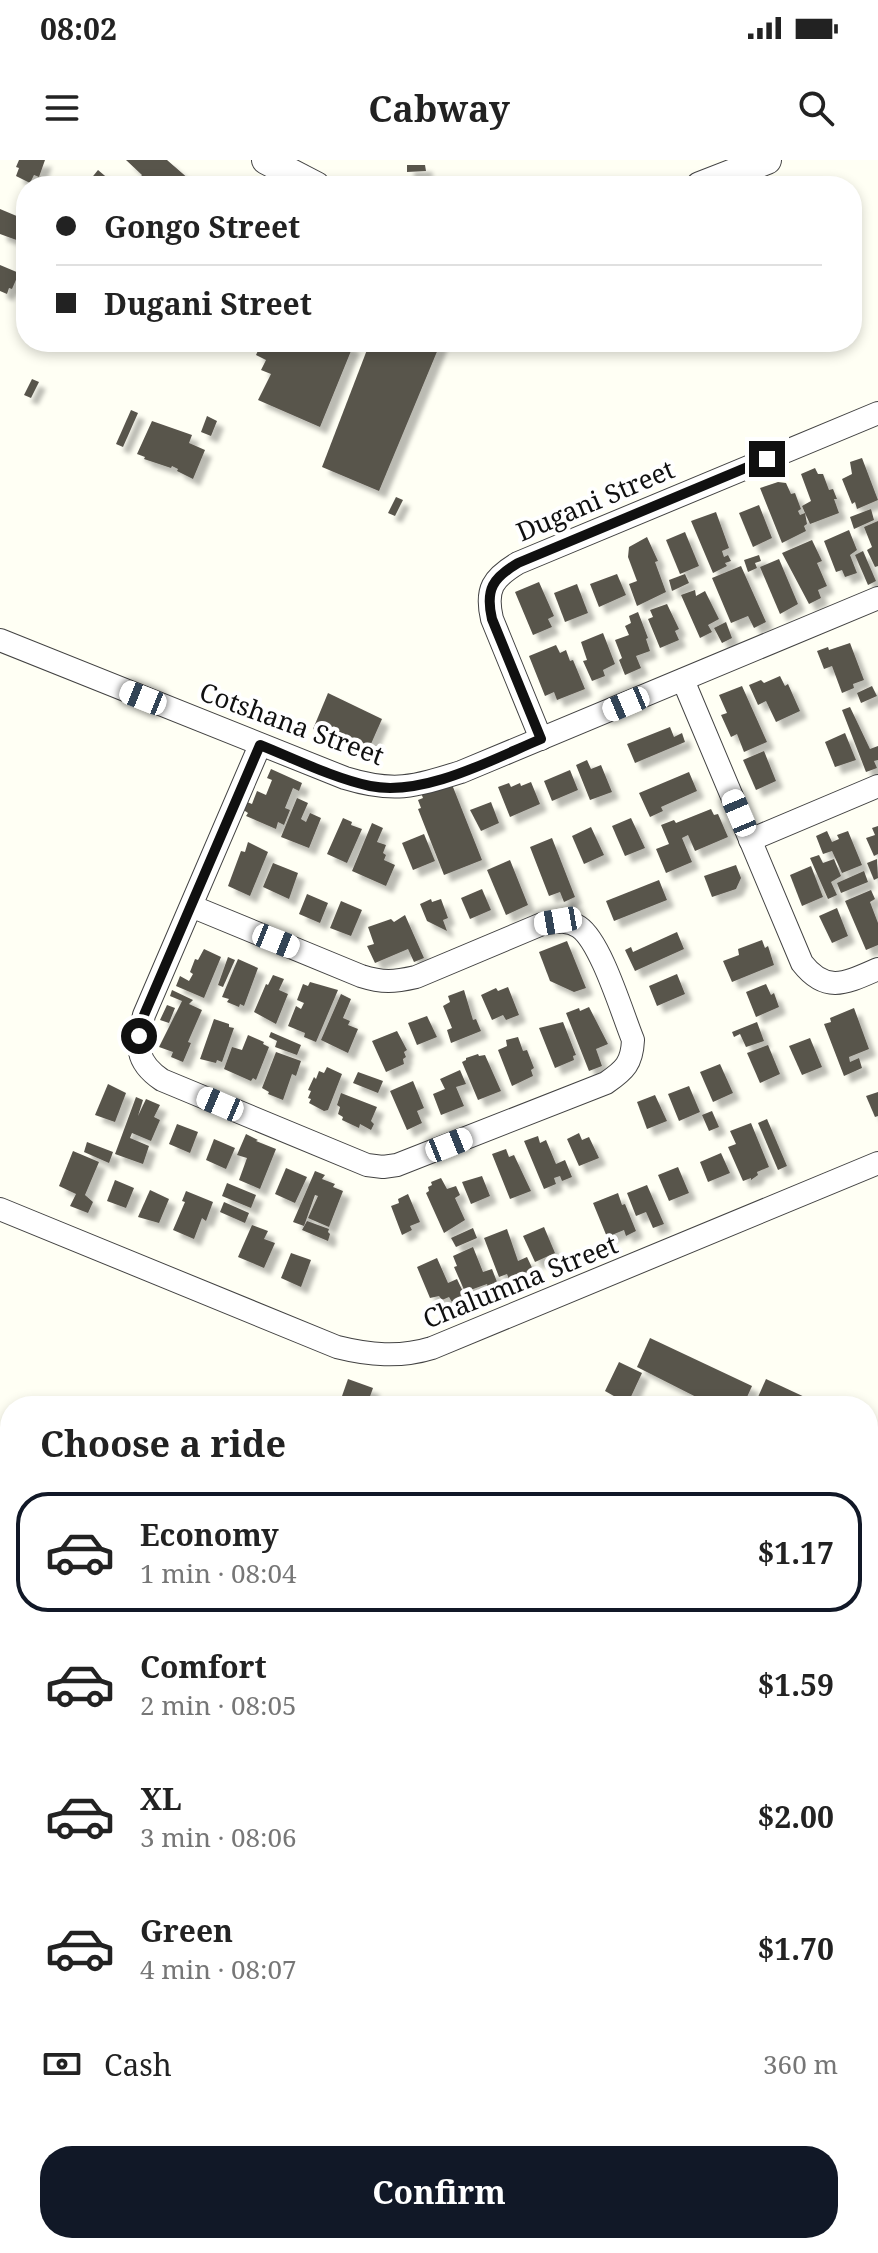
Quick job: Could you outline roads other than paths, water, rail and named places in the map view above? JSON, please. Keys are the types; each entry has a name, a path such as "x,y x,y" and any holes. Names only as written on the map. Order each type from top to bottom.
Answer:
{"street":[{"path":"266,160 297,176"},
{"path":"726,176 767,160"},
{"name":"Dugani Street","path":"541,739 492,619 488,603 495,580 518,563 878,413"},
{"name":"Cotshana Street","path":"0,640 260,745 372,786 398,788 461,772 878,598"},
{"path":"683,680 802,963 811,974 832,984 878,969"},
{"path":"191,906 381,982 416,977 542,924 569,922 589,936 599,955 633,1040 632,1054 620,1073 606,1083 397,1165 383,1167 367,1165 162,1080 143,1063 139,1050 144,1015 260,745"},
{"path":"750,840 878,786"},
{"name":"Chalumna Street","path":"0,1209 337,1347 372,1354 413,1354 878,1163"}]}
